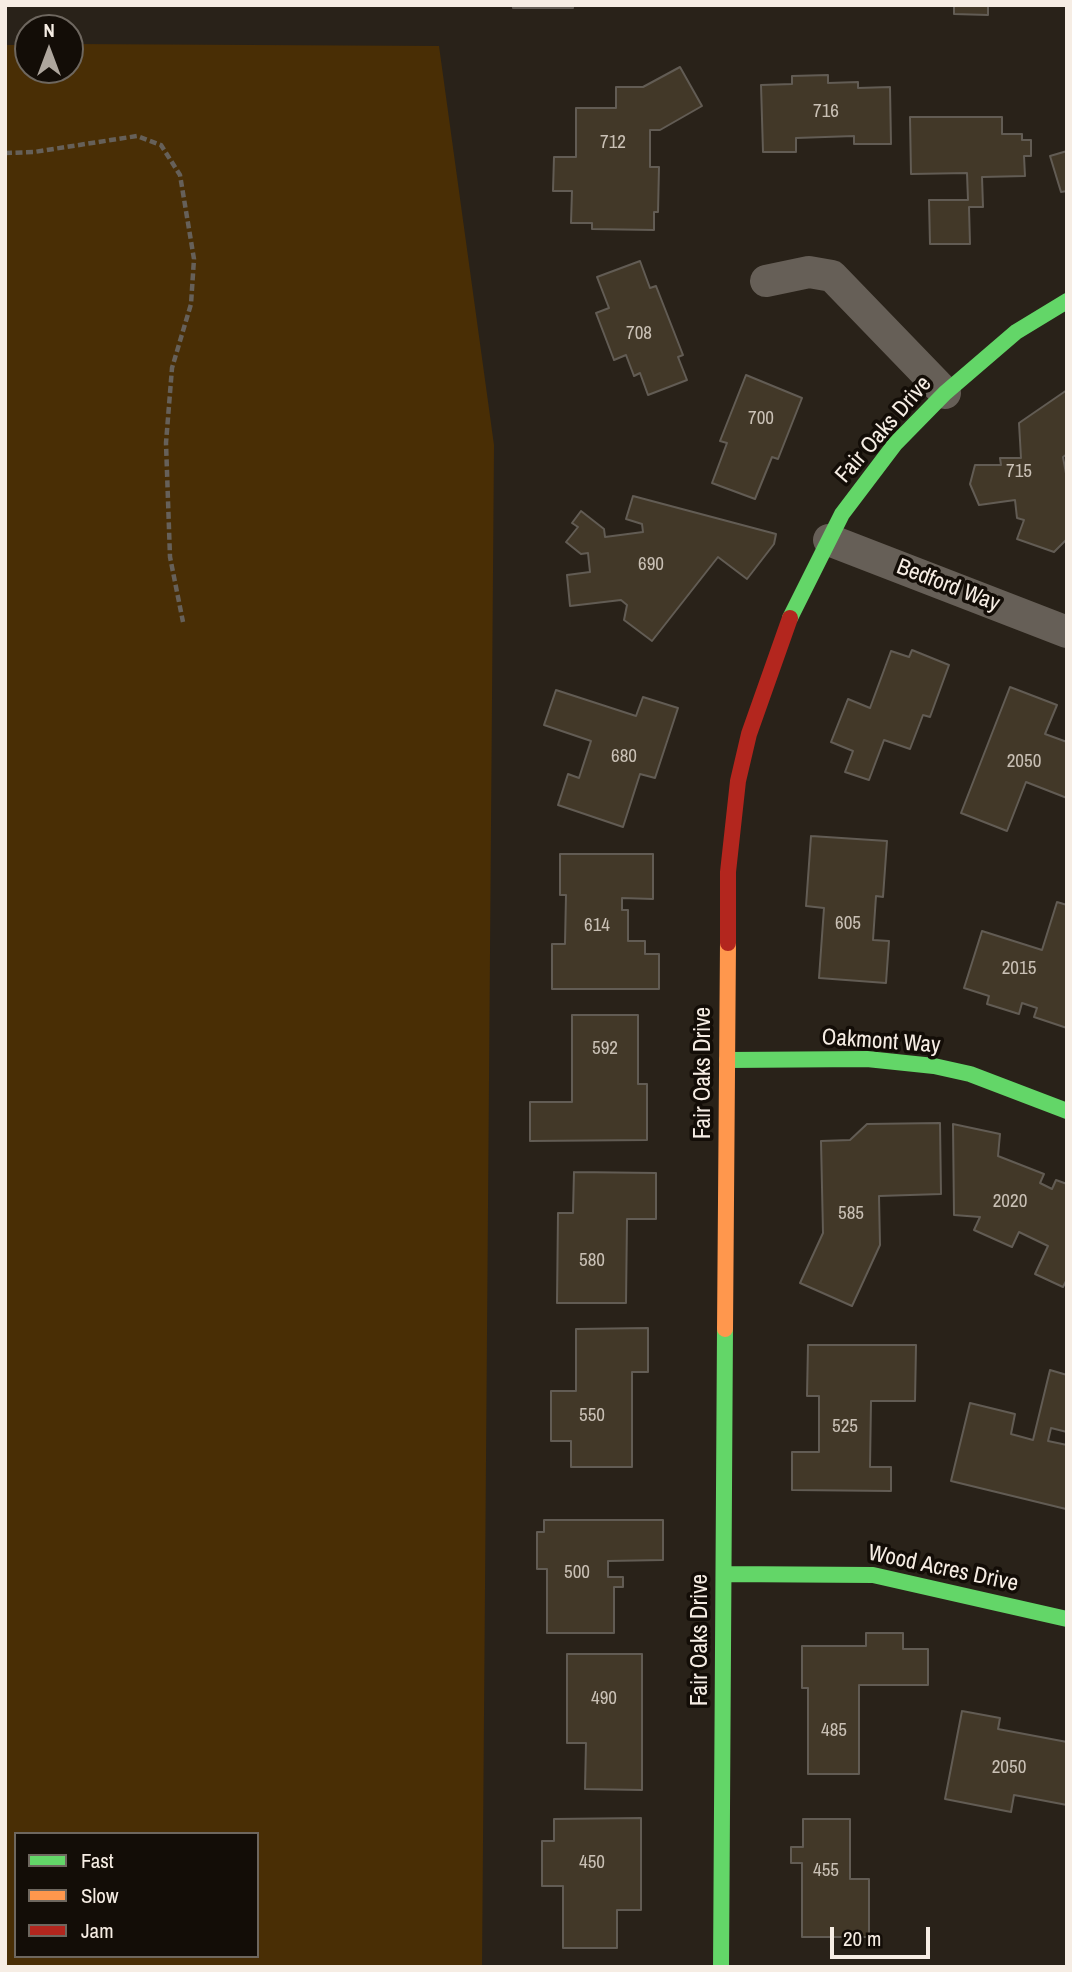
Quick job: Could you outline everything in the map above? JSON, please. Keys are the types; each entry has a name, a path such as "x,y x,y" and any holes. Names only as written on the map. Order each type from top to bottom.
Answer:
{"street":[{"path":"766,281 809,272 832,276 945,393"},
{"name":"Fair Oaks Drive","path":"721,1967 727,872 738,781 752,722 776,651 842,514 895,444 945,393 1016,332 1067,301"},
{"name":"Bedford Way","path":"829,540 1067,632"},
{"name":"Oakmont Way","path":"727,1060 867,1059 934,1066 970,1074 1067,1111"},
{"name":"Wood Acres Drive","path":"724,1574 873,1575 1067,1619"}],"path":[{"path":"5,153 34,152 137,136 161,145 180,175 194,259 192,293 172,368 166,443 170,557 183,622"}],"shaded area":[{"path":"84,44 439,46 494,445 482,1967 5,1967 5,45 14,45 14,84 84,84"}],"building":[{"path":"513,5 573,5 573,8 513,8"},
{"path":"954,5 988,5 988,15 954,14"},
{"path":"680,67 702,106 660,130 650,130 650,167 659,167 658,212 654,212 654,230 592,229 592,223 571,223 572,191 553,191 554,157 576,157 576,108 616,108 616,87 643,87"},
{"path":"828,75 828,83 858,82 858,88 890,87 891,144 854,144 854,136 796,138 796,152 763,152 761,85 792,84 792,76"},
{"path":"910,117 1002,117 1002,134 1022,134 1022,140 1031,140 1031,156 1024,156 1025,176 982,177 983,207 969,207 970,244 930,244 929,200 968,200 967,173 911,174"},
{"path":"1067,151 1067,191 1061,192 1050,156"},
{"path":"640,261 650,288 656,286 683,355 678,357 687,380 648,395 640,373 634,376 626,355 614,360 596,313 609,308 597,277"},
{"path":"746,375 802,398 778,459 772,457 755,499 712,483 727,443 720,441"},
{"path":"1067,390 1067,454 1063,457 1067,479 1067,539 1054,552 1017,539 1024,520 1017,518 1015,500 979,505 970,484 975,465 1001,465 1000,458 1021,458 1019,423"},
{"path":"633,496 776,534 774,544 747,579 718,557 652,641 624,620 627,605 621,600 570,606 567,575 590,572 588,553 581,554 566,542 578,527 572,523 581,511 604,529 605,537 643,532 642,524 626,519"},
{"path":"912,650 949,665 930,717 923,715 910,749 884,740 869,780 845,772 853,751 831,742 848,699 870,708 891,651 909,657"},
{"path":"1010,687 1057,705 1045,734 1067,742 1067,798 1026,782 1007,831 961,813"},
{"path":"556,690 636,716 643,697 678,708 655,778 640,774 623,827 558,805 568,774 579,778 591,741 544,725"},
{"path":"811,836 887,841 883,897 876,896 873,940 889,941 886,983 819,978 824,908 806,906"},
{"path":"560,854 653,854 653,899 622,898 622,910 628,910 628,941 645,941 645,954 659,954 659,989 552,989 552,944 565,944 566,895 560,895"},
{"path":"1057,902 1067,905 1067,1028 1034,1017 1037,1008 1022,1003 1019,1014 987,1004 989,996 964,988 982,931 1042,950"},
{"path":"572,1015 638,1015 638,1084 647,1084 647,1140 530,1141 530,1102 572,1102"},
{"path":"940,1123 941,1194 879,1196 880,1245 852,1306 800,1283 823,1233 821,1141 850,1140 867,1124"},
{"path":"953,1124 1000,1134 998,1156 1044,1174 1040,1183 1052,1189 1056,1180 1067,1184 1067,1279 1063,1287 1035,1274 1048,1246 1019,1232 1012,1247 974,1230 980,1217 954,1215"},
{"path":"574,1172 656,1173 656,1219 627,1219 626,1303 557,1303 558,1213 573,1213"},
{"path":"648,1328 648,1372 632,1372 632,1467 571,1467 571,1441 551,1441 551,1391 576,1391 576,1329"},
{"path":"808,1345 916,1345 915,1401 871,1401 870,1467 891,1467 891,1491 792,1490 792,1452 819,1452 819,1396 807,1396"},
{"path":"1050,1370 1067,1375 1067,1432 1051,1428 1048,1441 1067,1445 1066,1509 951,1481 970,1403 1015,1414 1011,1434 1033,1440"},
{"path":"544,1520 663,1520 663,1560 608,1561 608,1577 623,1577 623,1587 614,1587 614,1633 547,1633 547,1569 537,1569 537,1532 544,1532"},
{"path":"866,1633 903,1633 903,1649 928,1649 928,1685 859,1685 859,1774 808,1774 808,1688 802,1688 802,1646 866,1646"},
{"path":"567,1654 642,1654 642,1790 585,1789 586,1743 567,1743"},
{"path":"962,1711 1000,1718 998,1729 1067,1742 1067,1805 1014,1795 1011,1812 945,1799"},
{"path":"641,1818 641,1910 617,1910 617,1948 563,1948 563,1886 542,1886 542,1841 554,1841 554,1819"},
{"path":"803,1819 850,1819 850,1879 869,1879 869,1937 802,1937 802,1863 791,1863 791,1847 803,1847"}],"traffic: fast":[{"path":"790,618 842,514 895,444 945,393 1016,332 1067,301"},
{"path":"727,1060 867,1059 934,1066 970,1074 1067,1111"},
{"path":"721,1967 725,1329"},
{"path":"724,1574 873,1575 1067,1619"}],"traffic: slow":[{"path":"725,1329 728,943"}],"traffic: jam":[{"path":"728,943 728,872 738,781 749,734 790,618"}]}
